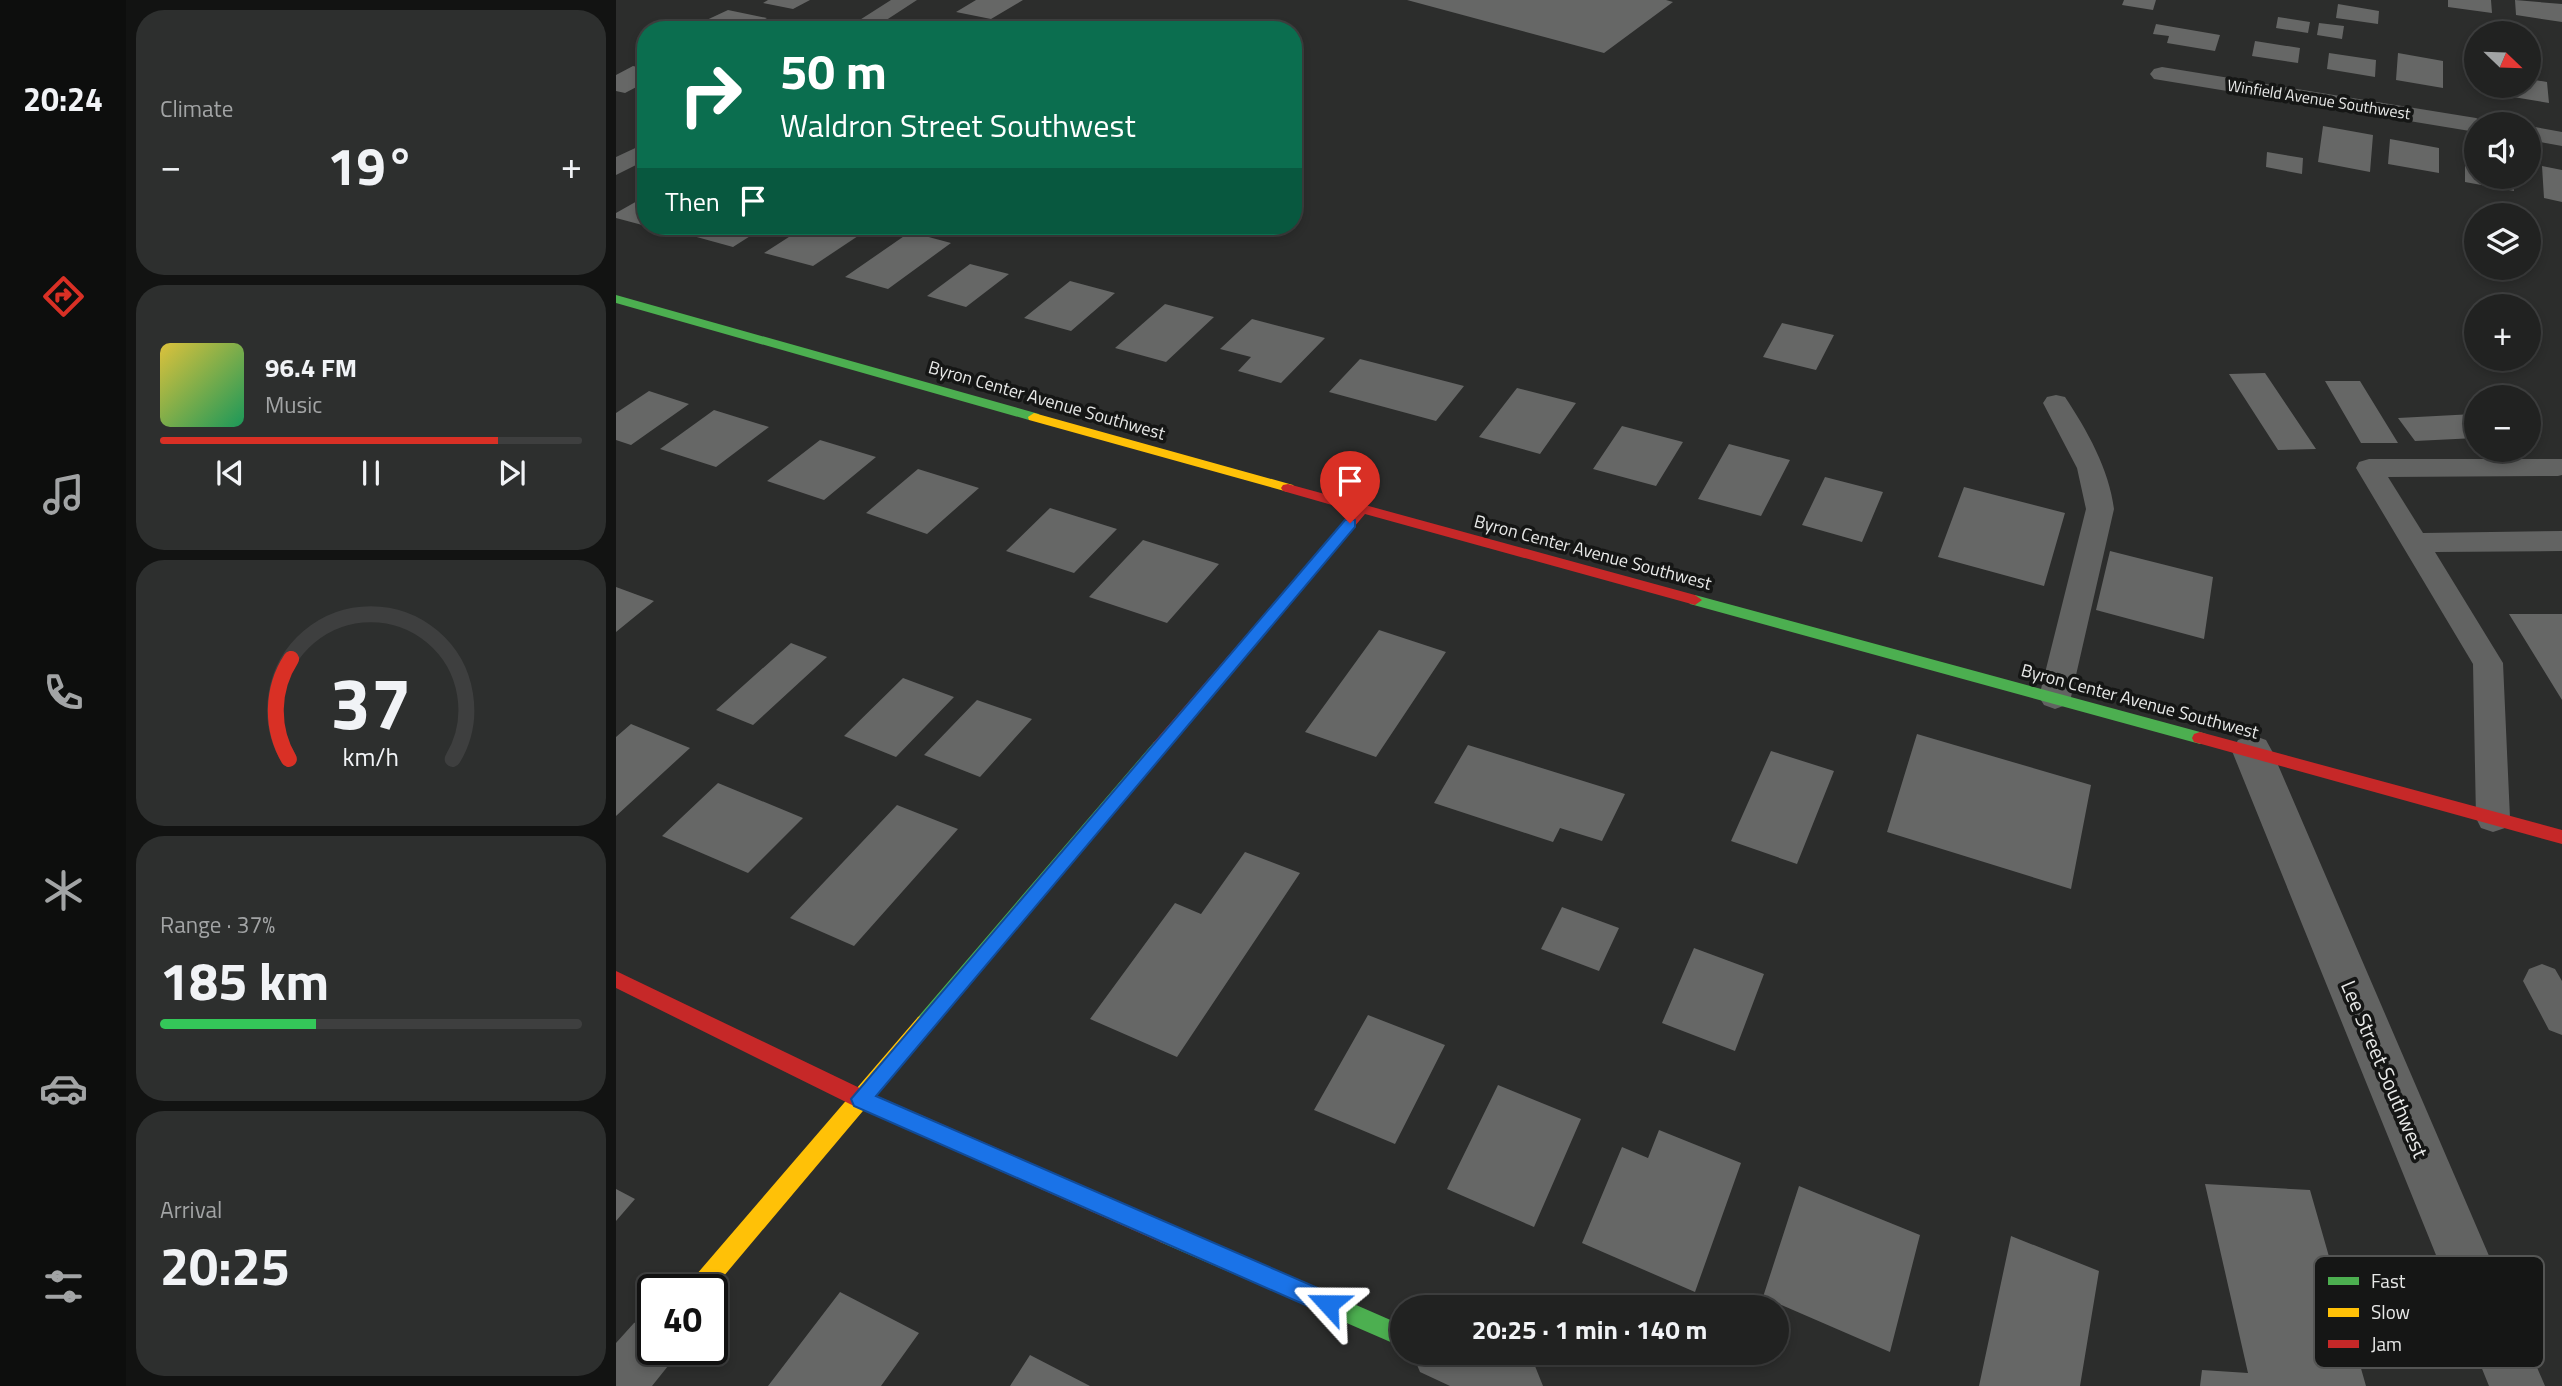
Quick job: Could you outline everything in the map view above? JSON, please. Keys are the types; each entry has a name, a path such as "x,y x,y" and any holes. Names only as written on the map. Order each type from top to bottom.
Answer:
{"main road":[{"name":"Byron Center Avenue Southwest","path":"616,299 1362,509 2562,837"},
{"path":"712,1274 1362,509"},
{"path":"616,979 861,1099 1390,1331"}],"street":[{"path":"870,21 906,0"},
{"name":"Winfield Avenue Southwest","path":"2162,74 2464,123"},
{"path":"2541,135 2562,139"},
{"path":"616,167 637,155"},
{"name":"Lee Street Southwest","path":"2252,751 2463,1256"},
{"path":"616,1385 637,1361"},
{"path":"1467,1365 1515,1386"},
{"name":"Lee Street Southwest","path":"2509,1368 2517,1386"}],"lane":[{"path":"2055,697 2100,509 2099,492 2093,476 2056,404"},
{"path":"2493,818 2488,663 2368,468 2558,467"},
{"path":"2414,543 2562,541"},
{"path":"2542,981 2562,1018"}],"building":[{"path":"768,0 810,0 793,9 763,3"},
{"path":"976,0 1023,0 991,19 956,12"},
{"path":"1407,0 1666,0 1673,2 1604,53"},
{"path":"2124,0 2156,0 2153,10 2122,5"},
{"path":"2448,0 2491,0 2492,13 2448,7"},
{"path":"2515,0 2562,4 2562,22 2516,15"},
{"path":"2338,4 2379,11 2378,24 2336,18"},
{"path":"728,10 767,18 762,21 704,21"},
{"path":"2278,17 2310,22 2308,33 2276,28"},
{"path":"2319,23 2344,26 2342,39 2317,35"},
{"path":"2156,24 2220,35 2215,51 2167,43 2169,36 2153,34"},
{"path":"2255,41 2300,48 2298,63 2252,56"},
{"path":"2329,53 2376,60 2375,77 2327,69"},
{"path":"2398,53 2443,61 2443,88 2396,80"},
{"path":"633,66 637,67 637,87 625,93 616,91 616,75"},
{"path":"2541,81 2547,82 2549,103 2519,98 2541,98"},
{"path":"2323,126 2373,135 2370,172 2318,162"},
{"path":"2390,139 2439,148 2439,173 2388,164"},
{"path":"2267,152 2303,158 2302,174 2266,167"},
{"path":"2542,166 2562,170 2562,202 2544,198"},
{"path":"637,201 637,224 616,218 616,213"},
{"path":"695,235 752,235 733,247"},
{"path":"792,235 860,235 813,266 764,253"},
{"path":"906,235 921,235 951,243 888,289 845,277"},
{"path":"970,264 1009,274 966,307 927,296"},
{"path":"1070,281 1115,293 1071,331 1024,318"},
{"path":"1165,304 1214,317 1166,362 1115,348"},
{"path":"1252,319 1325,338 1281,383 1238,371 1251,357 1220,349"},
{"path":"1782,323 1834,335 1816,370 1763,357"},
{"path":"1360,359 1464,386 1436,421 1329,392"},
{"path":"2265,373 2316,449 2278,450 2229,374"},
{"path":"2325,381 2360,381 2398,443 2361,443"},
{"path":"1517,388 1576,403 1540,454 1479,437"},
{"path":"649,391 689,404 631,445 616,440 616,413"},
{"path":"714,410 769,427 716,467 660,449"},
{"path":"2464,415 2464,439 2415,441 2398,418"},
{"path":"1622,426 1683,442 1656,486 1593,469"},
{"path":"820,440 876,457 824,500 767,481"},
{"path":"1729,444 1790,460 1761,516 1698,499"},
{"path":"918,469 979,488 927,534 866,513"},
{"path":"1825,477 1883,492 1862,542 1802,525"},
{"path":"1964,487 2065,513 2044,586 1938,557"},
{"path":"1050,508 1117,529 1074,573 1006,551"},
{"path":"1143,540 1219,564 1167,623 1089,597"},
{"path":"2110,551 2213,577 2204,639 2096,610"},
{"path":"616,587 654,601 616,632"},
{"path":"2509,614 2562,614 2562,700"},
{"path":"1379,630 1446,652 1376,757 1305,732"},
{"path":"791,643 827,657 753,725 716,710"},
{"path":"903,678 954,697 896,757 844,736"},
{"path":"977,700 1032,719 980,777 924,755"},
{"path":"631,724 690,748 616,816 616,737"},
{"path":"1917,734 2091,785 2071,889 1887,832"},
{"path":"1468,745 1625,794 1602,841 1560,828 1553,842 1434,803"},
{"path":"1771,751 1834,771 1797,864 1731,841"},
{"path":"718,783 803,818 748,873 662,836"},
{"path":"897,805 958,829 854,946 790,918"},
{"path":"1245,852 1300,873 1177,1057 1090,1019 1175,903 1201,914"},
{"path":"1562,907 1619,928 1599,971 1541,949"},
{"path":"1694,948 1764,974 1735,1051 1662,1023"},
{"path":"1368,1015 1445,1045 1395,1144 1314,1110"},
{"path":"1498,1085 1581,1119 1534,1227 1447,1189"},
{"path":"1659,1130 1741,1163 1695,1292 1582,1243 1622,1147 1648,1158"},
{"path":"2205,1184 2310,1190 2329,1256 2314,1256 2314,1368 2361,1368 2366,1386 2200,1386 2202,1370 2248,1373"},
{"path":"1799,1186 1920,1235 1890,1352 1789,1308 1789,1295 1764,1295"},
{"path":"616,1189 635,1199 616,1221"},
{"path":"2011,1236 2099,1271 2080,1386 1979,1386"},
{"path":"840,1292 919,1333 881,1386 768,1386"},
{"path":"1030,1355 1090,1386 1010,1386"}],"traffic: fast":[{"path":"616,299 1034,417"},
{"path":"1695,600 2200,738"},
{"path":"925,1023 1160,746"},
{"path":"1168,1234 1390,1331"}],"traffic: slow":[{"path":"1034,417 1288,488"},
{"path":"712,1274 925,1023"}],"traffic: jam":[{"path":"1288,488 1695,600"},
{"path":"1160,746 1362,509"},
{"path":"2200,738 2562,837"},
{"path":"616,979 861,1099 1168,1234"}],"route":[{"path":"1328,1304 861,1099 1350,523"}]}
